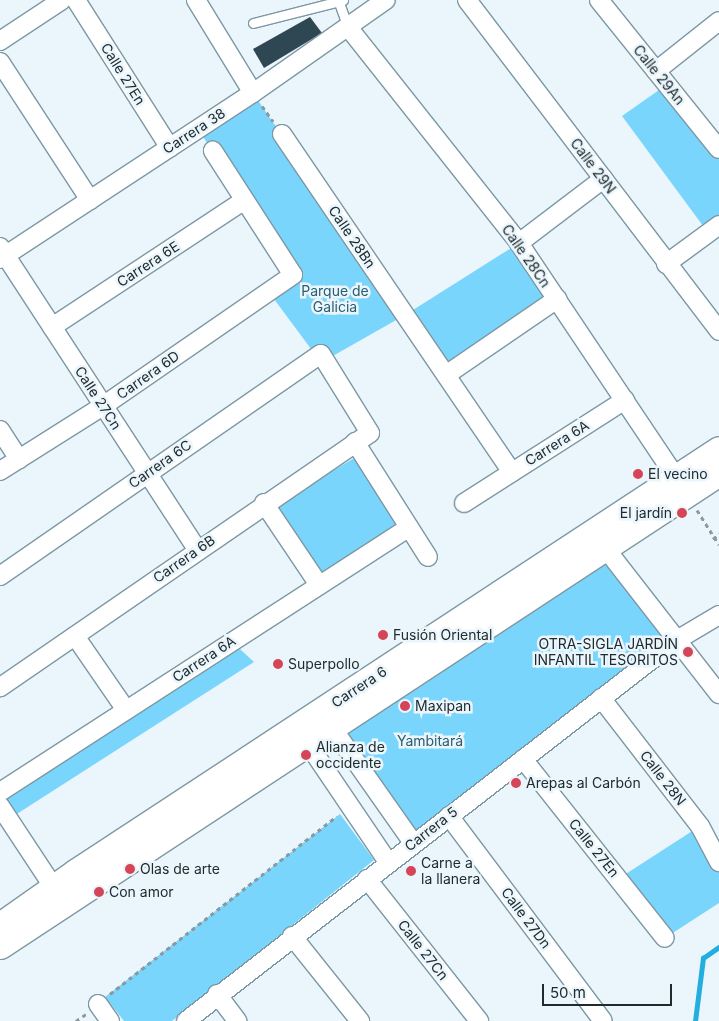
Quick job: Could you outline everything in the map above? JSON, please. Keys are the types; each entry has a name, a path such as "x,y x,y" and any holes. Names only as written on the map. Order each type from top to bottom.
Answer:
{"main road":[{"name":"Carrera 6","path":"326,719 606,549 683,488 719,449"},
{"name":"Carrera 6","path":"0,925 59,895 326,719 683,488 719,473"},
{"name":"Carrera 6","path":"0,946 59,895"}],"street":[{"path":"0,41 62,0"},
{"name":"Calle 27En","path":"76,0 170,148"},
{"path":"196,0 253,93"},
{"name":"Carrera 38","path":"2,254 170,148 253,93 386,0"},
{"name":"Calle 29N","path":"467,0 666,264 719,331"},
{"name":"Calle 29An","path":"599,0 719,149"},
{"path":"656,71 719,21"},
{"name":"Calle 28Cn","path":"348,27 519,243 683,488"},
{"path":"0,62 90,200"},
{"name":"Calle 28Bn","path":"282,134 512,472"},
{"path":"213,151 243,201"},
{"path":"519,243 603,179"},
{"name":"Carrera 6D","path":"0,471 103,406 293,274 243,201"},
{"name":"Carrera 6E","path":"52,327 243,201"},
{"path":"666,264 719,225"},
{"name":"Calle 27Cn","path":"2,254 197,549"},
{"path":"446,375 557,299"},
{"name":"Carrera 6B","path":"0,687 264,503 370,433 321,354"},
{"name":"Carrera 6C","path":"0,576 321,354"},
{"name":"Carrera 6A","path":"464,503 625,400"},
{"path":"0,430 19,459"},
{"path":"355,442 428,557"},
{"path":"264,503 320,585"},
{"name":"Carrera 6A","path":"0,792 409,528"},
{"path":"606,549 719,694"},
{"name":"Carrera 5","path":"186,1021 217,994 677,640 719,615"},
{"path":"75,636 126,710"},
{"name":"Calle 28N","path":"601,698 700,826 719,862"},
{"path":"326,719 413,843"},
{"path":"302,735 388,862"},
{"name":"Calle 27En","path":"522,759 665,938"},
{"path":"0,806 59,895"},
{"name":"Calle 27Dn","path":"449,816 603,1021"},
{"name":"Calle 27Cn","path":"367,878 479,1021"},
{"path":"292,936 360,1021"},
{"path":"217,994 237,1021"},
{"path":"98,1004 110,1021"}],"lane":[{"path":"253,23 340,1 348,27"}],"path":[{"path":"253,93 282,134"},
{"path":"683,488 719,545"},
{"path":"714,539 719,534"},
{"path":"98,1004 340,814"}],"green space":[{"path":"669,83 719,148 719,225 709,234 622,116"},
{"name":"Parque de Galicia","path":"253,93 405,315 331,357 317,357 268,291 293,275 198,129"},
{"name":"Parque de Galicia","path":"519,243 557,299 446,375 405,315"},
{"path":"356,457 405,530 311,587 261,513"},
{"name":"Yambitará","path":"606,549 677,640 409,836 332,727"},
{"path":"229,639 254,662 9,819 0,787"},
{"path":"340,814 374,860 172,1021 124,1021 105,997"},
{"path":"700,826 719,861 719,903 665,938 618,879"}],"building":[{"path":"310,17 322,33 264,68 253,49"}],"waterway":[{"path":"695,1021 703,958 719,947"}],"place":[{"name":"El vecino","path":"638,474"},
{"name":"El jardín","path":"682,513"},
{"name":"Fusión Oriental","path":"383,635"},
{"name":"OTRA-SIGLA JARDÍN INFANTIL TESORITOS","path":"688,652"},
{"name":"Superpollo","path":"278,664"},
{"name":"Maxipan","path":"405,706"},
{"name":"Alianza de occidente","path":"306,755"},
{"name":"Arepas al Carbón","path":"516,783"},
{"name":"Olas de arte","path":"130,869"},
{"name":"Carne a la llanera","path":"411,871"},
{"name":"Con amor","path":"99,892"}]}
